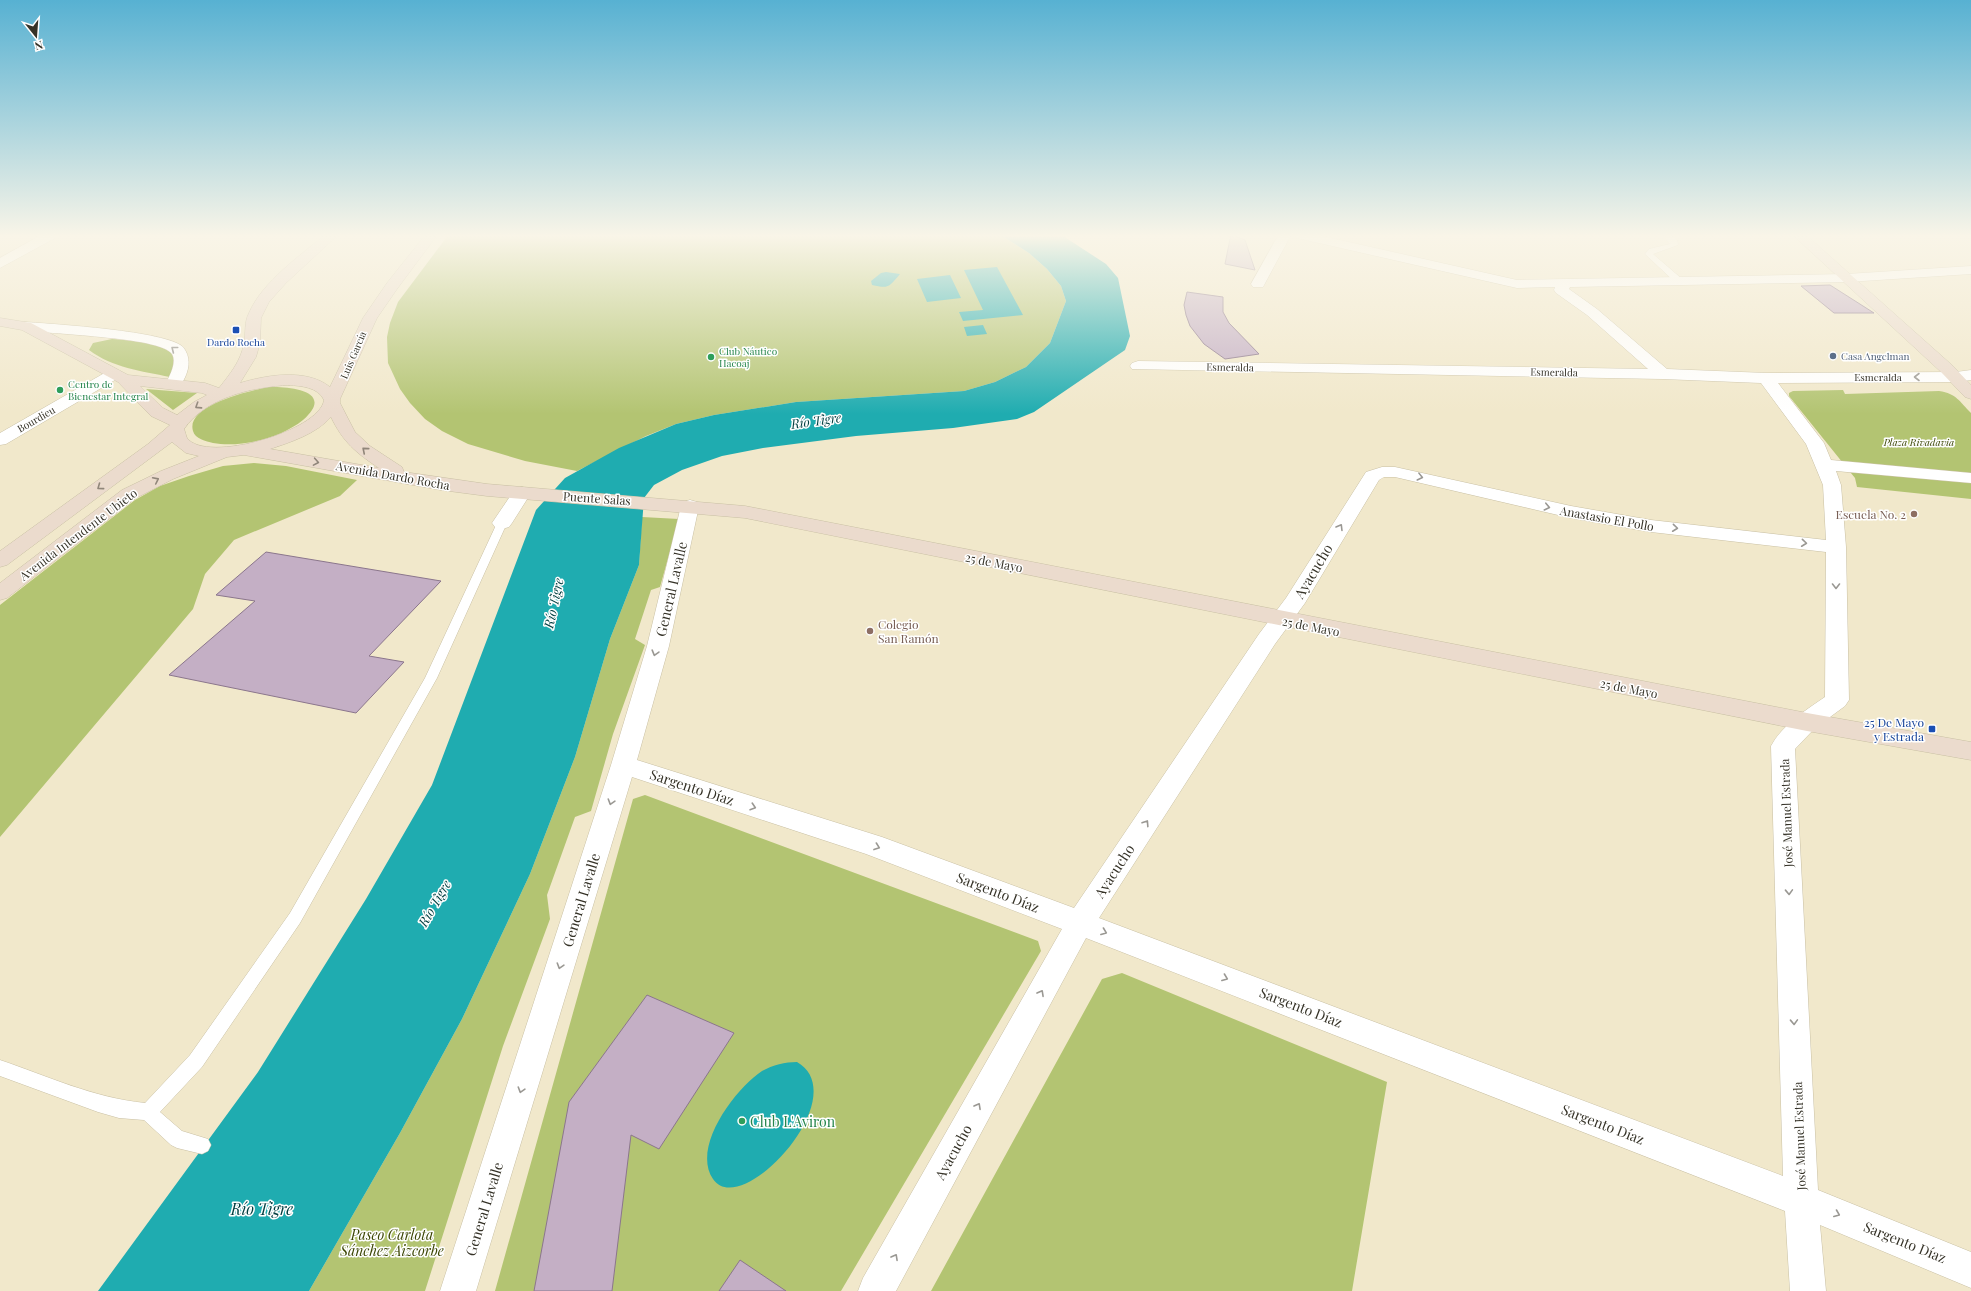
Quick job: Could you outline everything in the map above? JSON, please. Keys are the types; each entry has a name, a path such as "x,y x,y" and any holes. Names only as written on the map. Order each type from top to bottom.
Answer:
{"main road":[{"path":"222,393 246,363 252,342 254,317 260,305 270,294"},
{"name":"Luis García","path":"246,450 285,439 301,431 325,414 344,377 359,340 372,316 388,294"},
{"path":"1866,294 1963,376 1971,394"},
{"path":"0,322 26,326 119,376 158,412 178,426 179,441 186,446 196,450 225,452 246,450"},
{"path":"119,376 205,388 222,393 263,383 295,381 319,386 326,391 348,434 364,450 383,464 410,478"},
{"name":"Avenida Intendente Ubieto","path":"0,561 154,448 200,405 222,393"},
{"name":"Avenida Dardo Rocha","path":"246,450 441,484 541,494"},
{"name":"Avenida Intendente Ubieto","path":"0,593 129,494 167,475 225,452"},
{"name":"Puente Salas","path":"541,494 652,503"},
{"name":"25 de Mayo","path":"652,503 745,512 1282,620 1807,722 1971,751"}],"street":[{"path":"1555,294 1572,299"},
{"path":"1566,294 1592,312 1663,374"},
{"path":"26,326 115,335 160,342 176,348 180,355 181,362 180,371 174,383"},
{"path":"74,352 88,344 115,335"},
{"name":"Esmeralda","path":"1138,366 1663,374 1766,378 1963,376"},
{"name":"Bourdieu","path":"0,440 119,376"},
{"name":"José Manuel Estrada","path":"1766,378 1815,443 1832,485 1836,547 1837,700 1807,722 1783,746 1801,1200 1808,1291"},
{"path":"1824,465 1971,478"},
{"name":"Anastasio El Pollo","path":"1382,472 1411,474 1571,512 1651,526 1836,547"},
{"name":"Ayacucho","path":"876,1291 1080,923 1268,639 1294,603 1366,482 1372,476 1382,472"},
{"path":"502,523 522,493"},
{"name":"General Lavalle","path":"458,1291 623,765 658,646 690,506"},
{"name":"Sargento Díaz","path":"623,765 872,845 1080,923 1801,1200 1971,1270"}],"lane":[{"path":"148,1112 196,1061 295,918 431,678 502,523"},
{"path":"0,1068 98,1104 119,1109 148,1112 177,1139 202,1145"}],"green space":[{"name":"Club Náutico Hacoaj","path":"404,294 1064,294 1066,301 1050,343 1026,367 995,382 964,391 796,402 714,415 676,424 646,436 577,471 525,461 468,444 442,431 425,419 410,403 400,389 388,363 387,337 390,323 398,302"},
{"path":"112,339 137,341 161,347 169,351 175,356 176,365 170,377 138,371 118,365 89,350 93,343"},
{"path":"269,387 298,389 306,392 315,402 312,410 303,420 284,432 272,437 248,443 213,443 201,439 194,434 193,422 199,414 209,406 236,395"},
{"path":"146,389 197,393 173,410"},
{"name":"Plaza Rivadavia","path":"1843,390 1845,394 1939,391 1954,396 1971,413 1971,499 1857,487 1855,478 1789,396 1789,393 1793,391"},
{"path":"254,463 286,466 357,480 340,496 234,540 205,574 193,609 0,837 0,605 135,500 160,486 223,466"},
{"name":"Paseo Carlota Sánchez Aizcorbe","path":"642,517 679,519 660,587 651,590 635,639 645,645 613,734 591,811 575,817 547,895 550,919 503,1046 425,1291 309,1291 400,1133 462,1019 530,874 575,757 610,639 639,565"},
{"name":"Club L'Aviron","path":"645,795 1038,941 1041,951 841,1291 495,1291 633,799"},
{"path":"1122,973 1387,1082 1352,1291 931,1291 1102,979"}],"water":[{"path":"924,294 959,294 961,298 927,302"},
{"path":"976,294 1012,294 1023,315 963,321 959,312 983,310"},
{"name":"Río Tigre","path":"1064,294 1121,294 1130,336 1125,350 1034,412 1017,419 953,428 856,436 763,448 722,456 682,470 654,485 644,498 639,565 610,639 575,757 530,874 462,1019 400,1133 309,1291 98,1291 258,1072 366,899 432,785 536,510 565,478 619,448 676,424 714,415 796,402 964,391 995,382 1026,367 1050,343 1066,301"},
{"path":"983,325 987,334 967,336 964,327"},
{"path":"797,1062 811,1079 813,1101 804,1125 788,1149 767,1169 746,1183 727,1187 713,1179 708,1166 708,1151 712,1135 729,1104 752,1079 762,1071 779,1064"}],"building":[{"path":"1186,294 1203,294 1223,297 1223,312 1229,323 1259,354 1225,359 1204,344 1190,326 1184,305"},
{"path":"1811,294 1845,294 1874,313 1834,313"},
{"path":"266,552 441,581 369,656 404,662 356,713 169,675 255,601 216,595"},
{"path":"647,995 734,1033 659,1149 631,1135 612,1291 534,1291 569,1102"},
{"path":"740,1260 786,1291 719,1291"}],"place":[{"name":"Dardo Rocha","path":"236,330"},
{"name":"Casa Angelman","path":"1833,356"},
{"name":"Club Náutico Hacoaj","path":"711,357"},
{"name":"Centro de Bienestar Integral","path":"60,390"},
{"name":"Escuela No. 2","path":"1914,514"},
{"name":"Colegio San Ramón","path":"870,631"},
{"name":"25 De Mayo y Estrada","path":"1932,729"},
{"name":"Club L'Aviron","path":"742,1121"}]}
